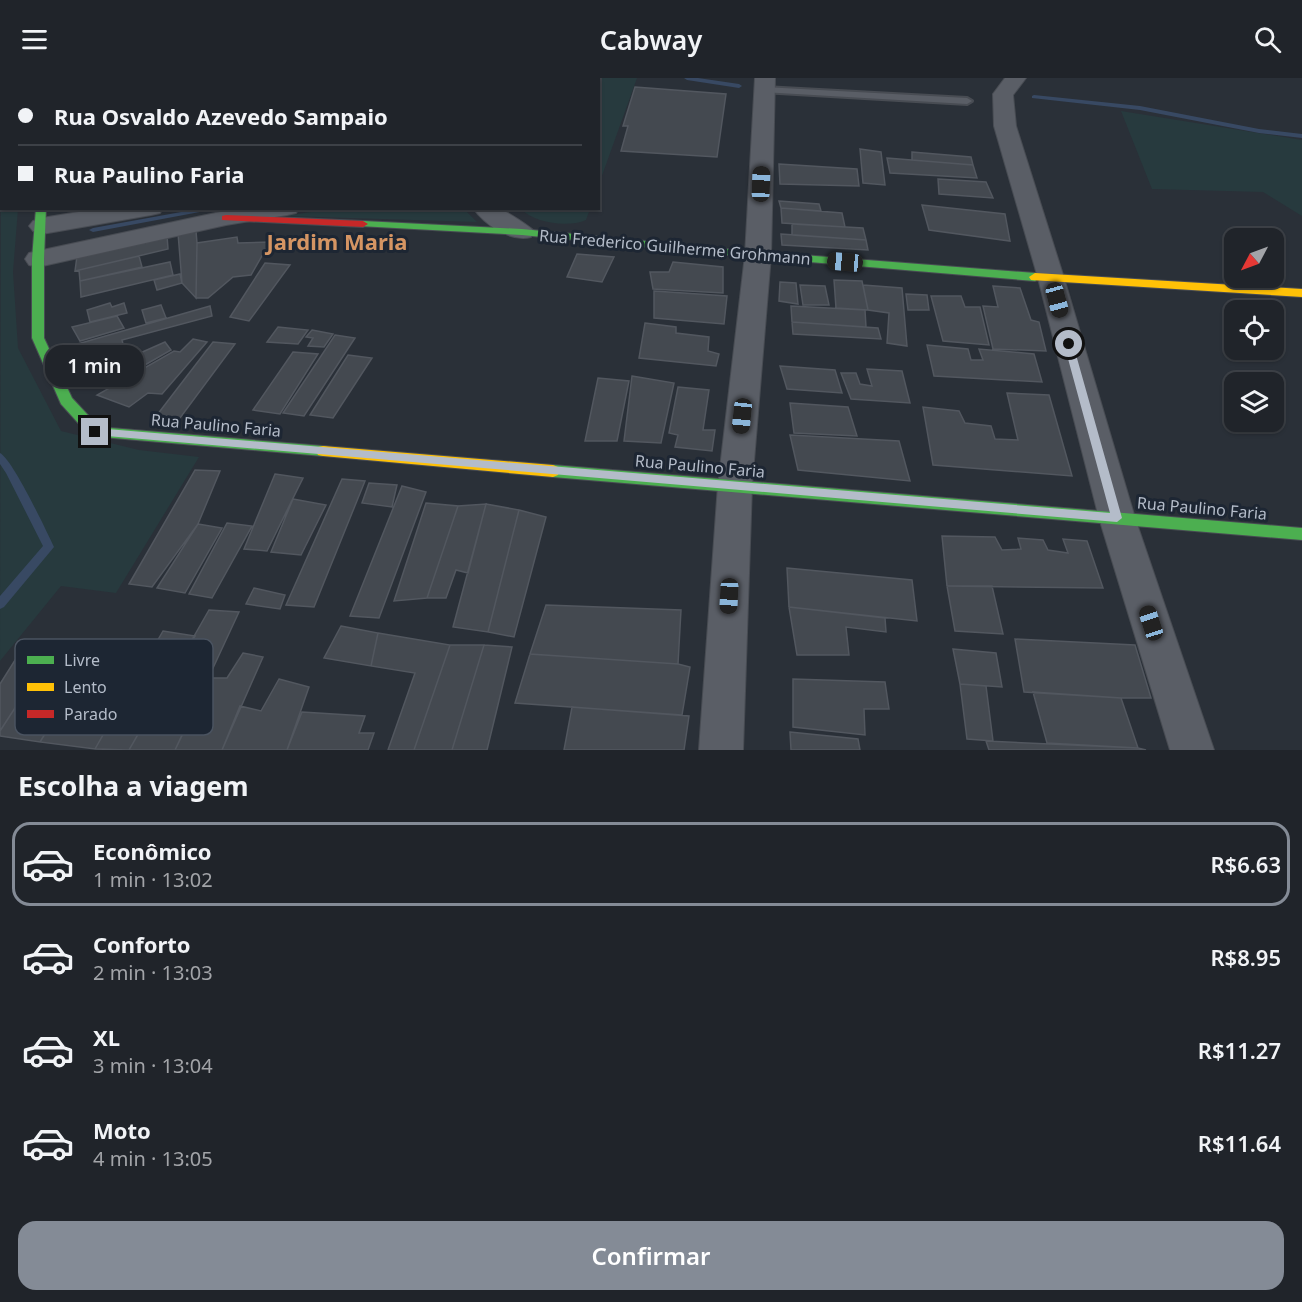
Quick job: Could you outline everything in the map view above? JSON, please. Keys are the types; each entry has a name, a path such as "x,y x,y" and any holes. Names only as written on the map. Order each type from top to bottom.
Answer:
{"street":[{"path":"1016,78 1003,94 1005,126 1051,278 1117,518 1192,750"},
{"path":"721,750 735,485 758,255 765,84"},
{"path":"38,259 41,217 127,210"},
{"name":"Rua Frederico Guilherme Grohmann","path":"38,259 226,218 275,210"},
{"path":"487,210 506,225 522,232"},
{"name":"Rua Frederico Guilherme Grohmann","path":"226,218 522,232 758,255 1051,278 1302,293"},
{"name":"Rua Paulino Faria","path":"38,259 39,338 66,401 95,432 1302,534"}],"lane":[{"path":"765,84 967,101"}],"green space":[{"path":"600,78 637,78 600,181"},
{"path":"1121,111 1302,140 1302,216 1263,192 1152,189"},
{"path":"1,210 18,210 13,272 18,348 61,431 139,450 199,457 116,593 61,586 18,639 15,639 15,643 0,661"},
{"path":"324,210 465,210 477,222 285,216"},
{"path":"522,210 590,210 586,220 570,224 543,221"}],"building":[{"path":"635,87 726,94 717,157 621,151 628,126 623,126"},
{"path":"860,149 881,152 885,185 863,183"},
{"path":"912,152 971,157 973,165 912,160"},
{"path":"887,158 973,165 977,178 890,173"},
{"path":"779,164 857,169 859,186 780,184"},
{"path":"938,179 986,182 993,198 939,194"},
{"path":"779,201 819,204 821,211 781,208"},
{"path":"922,205 1005,214 1010,241 929,230"},
{"path":"781,208 842,213 845,227 782,223"},
{"path":"792,224 863,228 866,240 792,235"},
{"path":"196,231 196,298 182,283 178,233"},
{"path":"781,234 866,240 868,250 782,245"},
{"path":"167,235 168,249 75,271 77,256"},
{"path":"237,237 238,243 270,242 251,275 233,277 208,298 196,298 197,243"},
{"path":"577,254 614,257 602,282 567,277"},
{"path":"139,256 142,267 80,281 79,270"},
{"path":"170,262 173,275 81,297 80,281"},
{"path":"673,262 723,267 723,293 653,289 650,272 669,272"},
{"path":"265,263 290,265 249,321 230,317"},
{"path":"180,274 182,283 157,290 154,280"},
{"path":"834,280 862,281 868,310 836,308"},
{"path":"780,282 796,283 798,304 779,301"},
{"path":"800,285 825,286 829,305 803,305"},
{"path":"863,285 902,288 907,346 887,343 889,313 868,310"},
{"path":"993,286 1020,288 1031,320 1039,322 1046,351 993,349 983,306 998,307"},
{"path":"654,291 727,296 724,324 654,318"},
{"path":"906,294 927,295 929,310 908,310"},
{"path":"931,296 961,296 965,307 980,307 989,345 943,341"},
{"path":"110,303 112,307 124,303 127,313 90,322 87,310"},
{"path":"161,305 166,318 146,323 142,310"},
{"path":"210,306 212,316 122,340 125,352 81,366 74,345"},
{"path":"791,306 865,310 866,327 792,322"},
{"path":"117,316 124,328 80,341 72,327"},
{"path":"792,322 878,328 881,339 793,334"},
{"path":"645,323 676,327 676,333 709,337 708,351 719,354 716,366 639,358"},
{"path":"278,327 308,330 298,344 267,342"},
{"path":"312,330 333,334 324,347 308,346 313,338 306,337"},
{"path":"335,335 355,338 304,416 283,413"},
{"path":"193,339 207,342 162,394 148,393 129,407 97,395 174,351 180,352"},
{"path":"165,342 171,350 105,388 89,365 118,356 122,361"},
{"path":"213,342 235,344 180,418 157,415"},
{"path":"927,345 968,349 971,360 983,360 979,349 1034,354 1042,382 934,376"},
{"path":"293,352 318,354 280,414 253,410"},
{"path":"348,355 372,358 333,418 310,415"},
{"path":"780,366 835,370 842,393 787,389"},
{"path":"867,369 902,371 910,403 851,399 841,373 856,373 860,384 872,386"},
{"path":"632,376 674,383 661,443 624,441"},
{"path":"598,378 629,381 617,441 585,441"},
{"path":"678,387 709,390 703,430 715,430 712,451 675,447 678,435 669,433"},
{"path":"1007,393 1049,395 1072,476 933,465 923,407 959,411 965,423 991,426 995,439 1018,440"},
{"path":"790,403 848,407 857,436 794,433"},
{"path":"790,435 899,441 910,481 798,470"},
{"path":"195,470 220,471 198,524 152,587 129,584"},
{"path":"275,474 303,478 267,551 244,549"},
{"path":"342,479 365,481 314,607 286,605"},
{"path":"369,483 397,485 392,507 362,503"},
{"path":"402,486 426,492 379,618 350,616"},
{"path":"293,499 326,505 301,555 271,552"},
{"path":"426,503 458,506 427,598 394,601"},
{"path":"486,504 519,510 488,632 453,627"},
{"path":"486,504 468,573 456,570 446,598 427,598 458,506"},
{"path":"519,510 546,517 514,637 488,632"},
{"path":"227,523 252,526 212,598 189,594"},
{"path":"198,524 222,528 185,593 157,588"},
{"path":"942,536 995,537 1002,550 1021,549 1018,538 1043,540 1048,550 1068,553 1063,539 1087,541 1103,588 947,586"},
{"path":"787,568 912,580 917,621 789,607"},
{"path":"947,586 992,586 1003,634 955,631"},
{"path":"254,588 285,595 280,609 246,604"},
{"path":"546,605 681,610 678,664 530,654"},
{"path":"789,607 885,618 886,632 846,627 849,655 797,655"},
{"path":"209,610 239,612 213,668 213,639 192,639"},
{"path":"341,626 378,633 371,666 324,658"},
{"path":"163,631 195,636 193,639 158,639"},
{"path":"378,633 450,645 414,750 388,750 415,673 371,666"},
{"path":"1015,639 1135,645 1151,698 1024,692"},
{"path":"450,645 484,645 452,750 414,750"},
{"path":"484,645 512,647 487,750 452,750"},
{"path":"953,649 996,653 1002,687 960,684"},
{"path":"243,653 263,657 222,750 175,750 182,735 213,735 213,678 227,678"},
{"path":"530,654 678,664 690,667 682,715 515,703"},
{"path":"15,660 15,708 0,731 0,684"},
{"path":"279,679 309,687 287,750 222,750 240,706 261,711"},
{"path":"793,679 885,682 889,709 864,709 865,735 793,727"},
{"path":"960,684 986,686 993,741 967,739"},
{"path":"1033,692 1121,698 1138,748 1047,743"},
{"path":"572,707 689,716 684,750 564,750"},
{"path":"15,708 15,735 44,735 40,742 0,736 0,731"},
{"path":"302,712 365,716 359,733 374,733 368,750 287,750"},
{"path":"790,732 858,739 860,750 791,750"},
{"path":"44,735 103,735 95,749 40,742"},
{"path":"103,735 138,735 129,750 95,749"},
{"path":"138,735 182,735 175,750 129,750"},
{"path":"986,741 1138,748 1146,750 989,750"}],"waterway":[{"path":"687,78 739,86"},
{"path":"1034,97 1140,108 1259,131 1302,136"},
{"path":"93,230 207,210"},
{"path":"0,457 10,471 49,547 0,604"}],"traffic: fast":[{"path":"41,210 38,338 66,401 95,432 323,451"},
{"path":"363,224 522,232 738,253 1035,277"},
{"path":"553,471 1302,534"}],"traffic: slow":[{"path":"1035,277 1302,293"},
{"path":"323,451 553,471"}],"traffic: jam":[{"path":"226,218 363,224"}],"district":[{"name":"Jardim Maria","path":"337,241"}],"route":[{"path":"95,432 1117,518 1069,344"}]}
